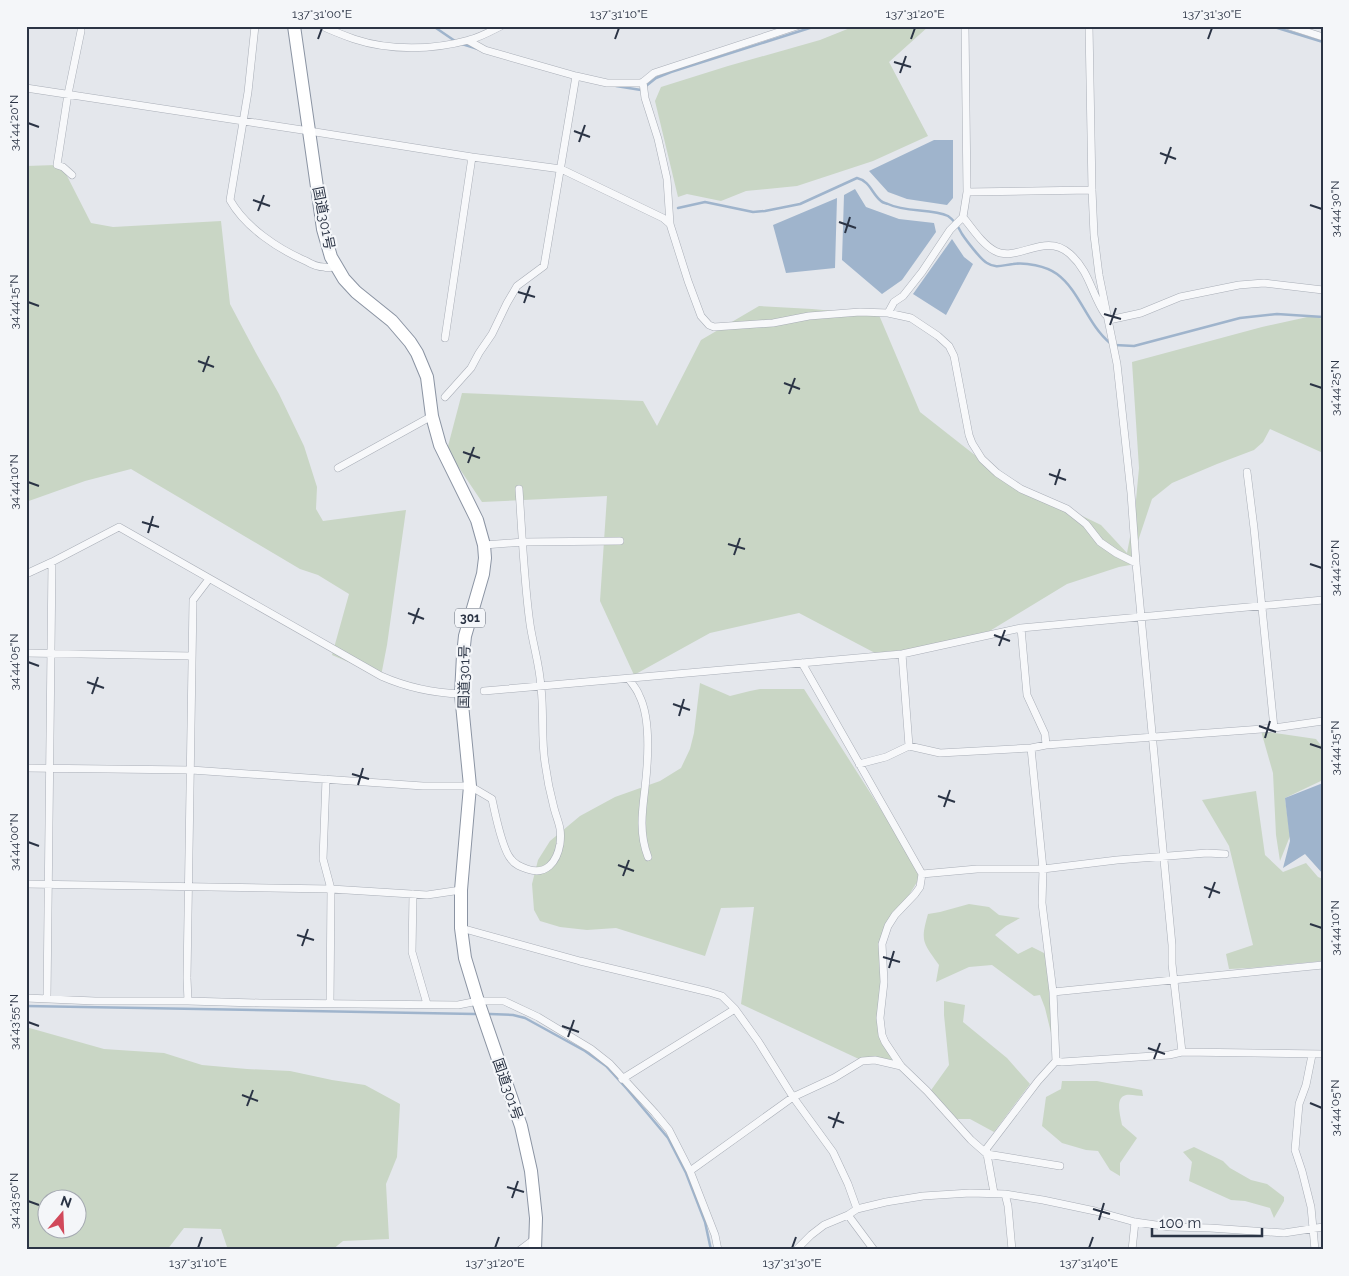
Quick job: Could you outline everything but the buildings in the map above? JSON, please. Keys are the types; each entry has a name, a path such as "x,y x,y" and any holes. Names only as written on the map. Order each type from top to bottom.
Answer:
{"highway":[{"name":"国道301号","path":"294,26 323,229 331,257 344,279 356,292 392,321 417,353 427,377 432,416 440,445 477,520 484,545 483,574 465,636 463,655 461,694 470,786 461,890 462,928 465,958 521,1126 531,1171 536,1218 535,1244"}],"street":[{"path":"255,26 248,92 230,200 257,231 277,248 316,265 336,267"},
{"path":"322,26 355,40 401,47 435,47 469,41 502,26"},
{"path":"469,41 485,50 576,76 607,83 640,83 654,73 797,26"},
{"path":"888,313 894,302 902,296 922,272 950,230 963,217 967,192 965,26"},
{"path":"1089,26 1094,235 1099,275 1117,364 1131,493 1172,945 1172,964 1182,1052"},
{"path":"1289,26 1323,37"},
{"path":"72,175 57,164 68,94 81,31"},
{"path":"445,397 471,368 492,334 517,286 544,266 576,76"},
{"path":"643,82 667,179 670,224 701,316 709,325 712,327 773,323 808,316 860,312 888,313 911,318 938,336 949,346 957,367 969,435 982,459 997,473 1021,489 1067,509 1086,524 1100,542 1136,563"},
{"path":"26,88 561,169 663,218 670,224"},
{"path":"445,338 472,157"},
{"path":"967,192 1092,190"},
{"path":"963,217 982,239 994,250 1000,252 1009,253 1052,244 1065,250 1074,258 1085,273 1102,310 1109,320"},
{"path":"1109,320 1140,312 1180,297 1239,285 1264,283 1323,290"},
{"path":"338,468 432,416"},
{"path":"1247,472 1274,728"},
{"path":"26,768 191,770 423,786 470,786 492,798 496,819 507,853 511,859 518,866 534,872 542,871 550,866 556,856 561,830 554,807 545,762 541,686 530,623 520,489"},
{"path":"26,574 119,527 381,676 399,684 444,694 461,694"},
{"path":"484,545 523,542 620,541"},
{"path":"46,998 52,562"},
{"path":"188,1001 193,600 209,579"},
{"path":"484,691 902,654 1020,628 1323,600"},
{"path":"1020,628 1027,695 1045,734 1046,745"},
{"path":"26,653 192,656"},
{"path":"902,654 910,746"},
{"path":"802,663 922,874 920,887 895,915 888,926 882,944 884,982 880,1009 882,1035 890,1052 901,1066 986,1154 1060,1166"},
{"path":"629,679 640,696 646,724 647,766 641,832 648,856"},
{"path":"859,764 886,757 910,746 940,754 1274,728 1323,721"},
{"path":"994,1194 986,1154 987,1148 1038,1081 1056,1061 1053,992 1042,903 1042,869 1031,748"},
{"path":"326,779 323,859 331,889 330,1003"},
{"path":"922,874 977,869 1042,869 1163,856 1207,853 1225,854"},
{"path":"26,884 331,889 427,896 461,890"},
{"path":"413,894 412,952 427,1004"},
{"path":"462,928 580,961 722,996 735,1009 758,1041 793,1097 833,1152 846,1178 856,1209"},
{"path":"1053,992 1323,964"},
{"path":"26,998 95,1001 458,1005 478,1001 504,1001 538,1017 590,1049 610,1064 622,1079 640,1096 668,1130 690,1171 716,1235 718,1250"},
{"path":"622,1079 735,1009"},
{"path":"1056,1061 1114,1059 1169,1055 1182,1052 1323,1054"},
{"path":"1312,1055 1306,1085 1299,1104 1295,1150 1311,1207 1315,1250"},
{"path":"690,1171 793,1097 834,1078 862,1061 875,1060 901,1066"},
{"path":"796,1250 824,1225 848,1215 856,1209 923,1196 970,1193 1006,1194 1043,1200 1135,1222 1170,1227 1284,1233 1323,1227"},
{"path":"1006,1194 1012,1250"},
{"path":"848,1215 874,1250"},
{"path":"1132,1250 1135,1222"},
{"path":"520,1250 535,1244"}],"green space":[{"path":"855,26 929,26 889,62 928,136 873,161 797,186 746,191 721,201 687,194 678,197 655,101 661,87 820,40"},
{"path":"56,165 65,172 91,223 113,227 221,221 230,304 279,394 304,446 317,487 316,509 323,521 406,510 381,676 332,655 349,594 318,575 300,569 131,469 85,481 26,502 26,166"},
{"path":"759,306 879,315 920,412 1004,478 1101,525 1127,553 1135,511 1139,468 1132,362 1262,327 1312,316 1323,319 1323,453 1270,429 1263,442 1254,450 1172,483 1152,499 1130,565 1067,584 970,643 875,653 799,613 710,633 634,675 600,601 607,496 482,502 447,450 462,393 643,401 657,426 701,340"},
{"path":"700,683 730,696 760,689 804,689 922,874 885,934 881,1030 893,1064 861,1060 741,1004 754,907 721,908 705,956 616,928 587,930 560,927 540,921 534,910 532,884 538,860 550,841 580,816 615,797 660,781 681,768 690,749 694,733"},
{"path":"1261,731 1316,739 1323,748 1323,780 1285,798 1290,836 1280,861 1276,835 1273,773"},
{"path":"1256,791 1265,855 1283,872 1306,863 1318,877 1323,879 1323,961 1229,969 1226,954 1253,945 1229,846 1202,800"},
{"path":"969,904 989,907 999,915 1020,918 995,935 1018,954 1032,947 1048,955 1054,1045 1040,995 1034,996 992,965 969,967 936,982 939,965 924,941 928,914"},
{"path":"944,1001 965,1005 963,1022 1007,1058 1030,1084 994,1132 970,1119 956,1119 929,1093 949,1065"},
{"path":"26,1027 104,1049 164,1053 202,1065 290,1071 365,1085 400,1104 397,1157 386,1184 389,1239 343,1241 332,1250 228,1250 221,1229 184,1228 167,1250 26,1250"},
{"path":"1062,1081 1097,1081 1142,1090 1143,1096 1126,1095 1120,1100 1119,1108 1122,1125 1137,1138 1120,1163 1120,1176 1110,1170 1098,1151 1086,1150 1062,1143 1042,1126 1046,1097 1061,1089"},
{"path":"1194,1147 1223,1161 1230,1168 1251,1180 1267,1184 1284,1197 1284,1201 1274,1218 1270,1208 1245,1201 1231,1200 1189,1181 1192,1162 1183,1152"}],"water":[{"path":"934,140 953,140 953,198 947,205 907,199 888,192 869,171"},
{"path":"855,189 866,207 899,219 934,223 936,232 902,280 882,294 842,260 844,195"},
{"path":"837,198 835,268 786,273 773,225"},
{"path":"952,239 964,257 973,264 946,315 913,294"},
{"path":"1323,783 1323,874 1305,854 1283,868 1290,841 1285,798"}],"waterway":[{"path":"433,26 455,41"},
{"path":"616,86 641,90 656,78 671,72 816,26"},
{"path":"1271,26 1323,42"},
{"path":"462,44 478,49"},
{"path":"678,208 705,202 753,212 765,211 800,204 857,178 865,182 884,203 903,209 934,212 948,216 978,254 990,265 1029,264 1057,274 1072,289 1095,327 1110,343"},
{"path":"1115,345 1134,346 1240,318 1277,314 1323,317"},
{"path":"26,1006 475,1014"},
{"path":"490,1014 513,1015 525,1018 585,1051 606,1066 668,1138 686,1173 705,1222 711,1250"}]}
